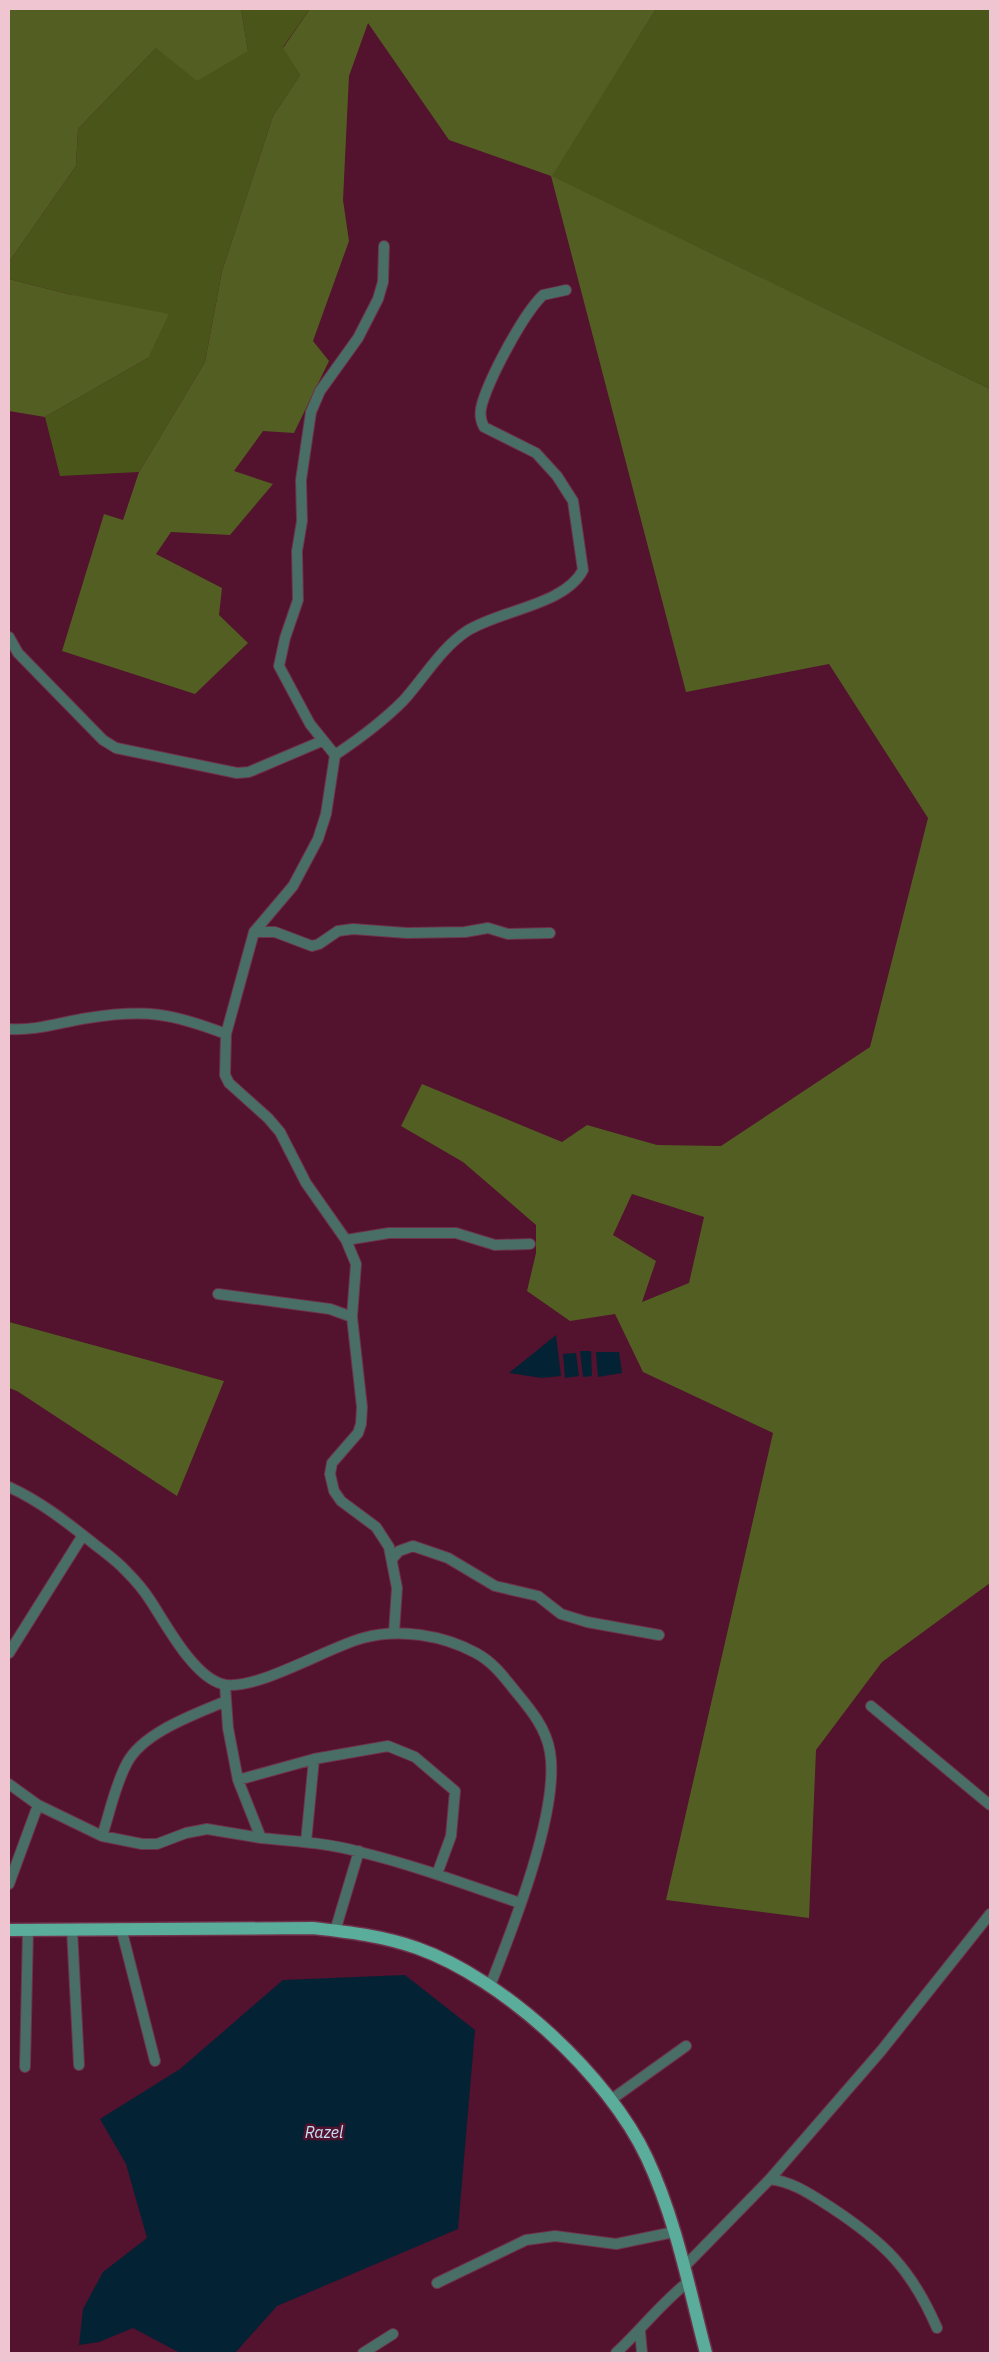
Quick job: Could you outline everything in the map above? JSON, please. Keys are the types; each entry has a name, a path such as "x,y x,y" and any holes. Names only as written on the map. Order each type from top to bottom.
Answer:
{"main road":[{"path":"9,1930 276,1927 335,1930 360,1933 418,1949 490,1986 546,2031 612,2099 646,2156 685,2266 706,2353"}],"street":[{"path":"335,756 322,741 279,666 285,638 298,600 297,551 302,521 302,480 314,402 332,371 358,338 378,299 383,282 384,246"},
{"path":"394,1633 397,1588 393,1558 389,1547 376,1527 340,1501 334,1491 330,1474 332,1463 358,1433 361,1424 362,1407 352,1317 356,1264 346,1240 306,1183 280,1132 268,1118 229,1083 225,1075 226,1034 254,932 293,886 314,846 326,814 335,756 363,737 402,701 448,647 466,632 484,621 553,596 578,581 583,570 573,501 557,476 536,453 484,427 480,419 485,396 500,363 525,318 543,294 566,290"},
{"path":"9,637 18,653 104,740 116,748 237,772 249,772 268,766 293,752 322,741"},
{"path":"254,932 275,932 312,946 338,931 353,929 426,933 466,932 488,928 508,934 550,933"},
{"path":"9,1029 24,1030 87,1018 141,1012 169,1015 226,1034"},
{"path":"346,1240 389,1233 456,1233 495,1246 530,1244"},
{"path":"218,1294 330,1309 352,1317"},
{"path":"9,1487 49,1508 124,1568 149,1597 199,1670 224,1685 244,1684 278,1673 329,1649 364,1637 394,1633 454,1643 488,1659 534,1713 545,1734 550,1753 548,1798 544,1824 520,1903 490,1986"},
{"path":"9,1653 83,1535"},
{"path":"393,1558 399,1552 413,1546 448,1558 494,1586 538,1596 561,1614 588,1622 659,1635"},
{"path":"224,1685 228,1728 238,1780 261,1838"},
{"path":"102,1836 127,1762 165,1727 226,1701"},
{"path":"871,1706 990,1805"},
{"path":"238,1780 314,1760 388,1746 415,1757 455,1791 451,1836 437,1874"},
{"path":"306,1842 314,1760"},
{"path":"9,1784 38,1805 102,1836 142,1844 157,1844 186,1833 208,1829 261,1838 306,1842 359,1851 437,1874 520,1903"},
{"path":"9,1884 38,1805"},
{"path":"335,1930 359,1851"},
{"path":"685,2266 770,2180 881,2051 990,1914"},
{"path":"72,1928 79,2065"},
{"path":"121,1928 155,2061"},
{"path":"25,2067 28,1930"},
{"path":"612,2099 686,2046"},
{"path":"770,2180 788,2181 864,2229 882,2244 907,2272 922,2295 937,2328"},
{"path":"437,2283 526,2240 555,2236 616,2244 674,2232"},
{"path":"616,2353 640,2331 671,2295 688,2282"},
{"path":"640,2331 642,2353"},
{"path":"363,2353 393,2334"}],"green space":[{"path":"9,9 241,9 248,51 197,81 156,48 78,129 76,166 9,262"},
{"path":"241,9 310,9 283,47 300,75 273,116 222,271 205,362 139,472 60,476 45,417 148,358 72,295 9,279 9,262 76,166 78,129 156,48 248,51"},
{"path":"310,9 656,9 552,176 990,389 990,1583 882,1662 816,1750 809,1918 666,1900 773,1433 643,1372 615,1314 570,1321 527,1291 536,1253 536,1225 463,1162 401,1126 422,1084 562,1142 587,1125 657,1145 721,1146 870,1047 928,818 829,664 686,692 551,176 449,140 368,23 349,76 343,200 349,241 313,341 329,361 294,433 263,431 234,471 273,484 230,535 171,532 156,554 222,588 219,615 248,643 195,694 62,651 104,514 123,520 139,472 205,362 222,271 273,116 300,75 283,48","holes":["632,1194 704,1217 689,1283 642,1302 656,1261 613,1235"]},
{"path":"656,9 990,9 990,389 551,176"},
{"path":"9,279 72,295 169,314 148,358 45,417 9,411"},
{"path":"9,1322 224,1381 177,1496 17,1391 9,1388"}],"water":[{"path":"556,1335 561,1376 542,1378 509,1373"},
{"path":"580,1351 591,1351 592,1376 583,1377"},
{"path":"596,1352 619,1352 622,1373 598,1377"},
{"path":"576,1353 579,1376 565,1378 563,1354"},
{"name":"Razel","path":"405,1975 475,2030 458,2229 277,2306 235,2353 180,2353 133,2328 99,2342 79,2345 83,2309 103,2272 147,2238 126,2164 100,2119 180,2069 283,1980"}]}
